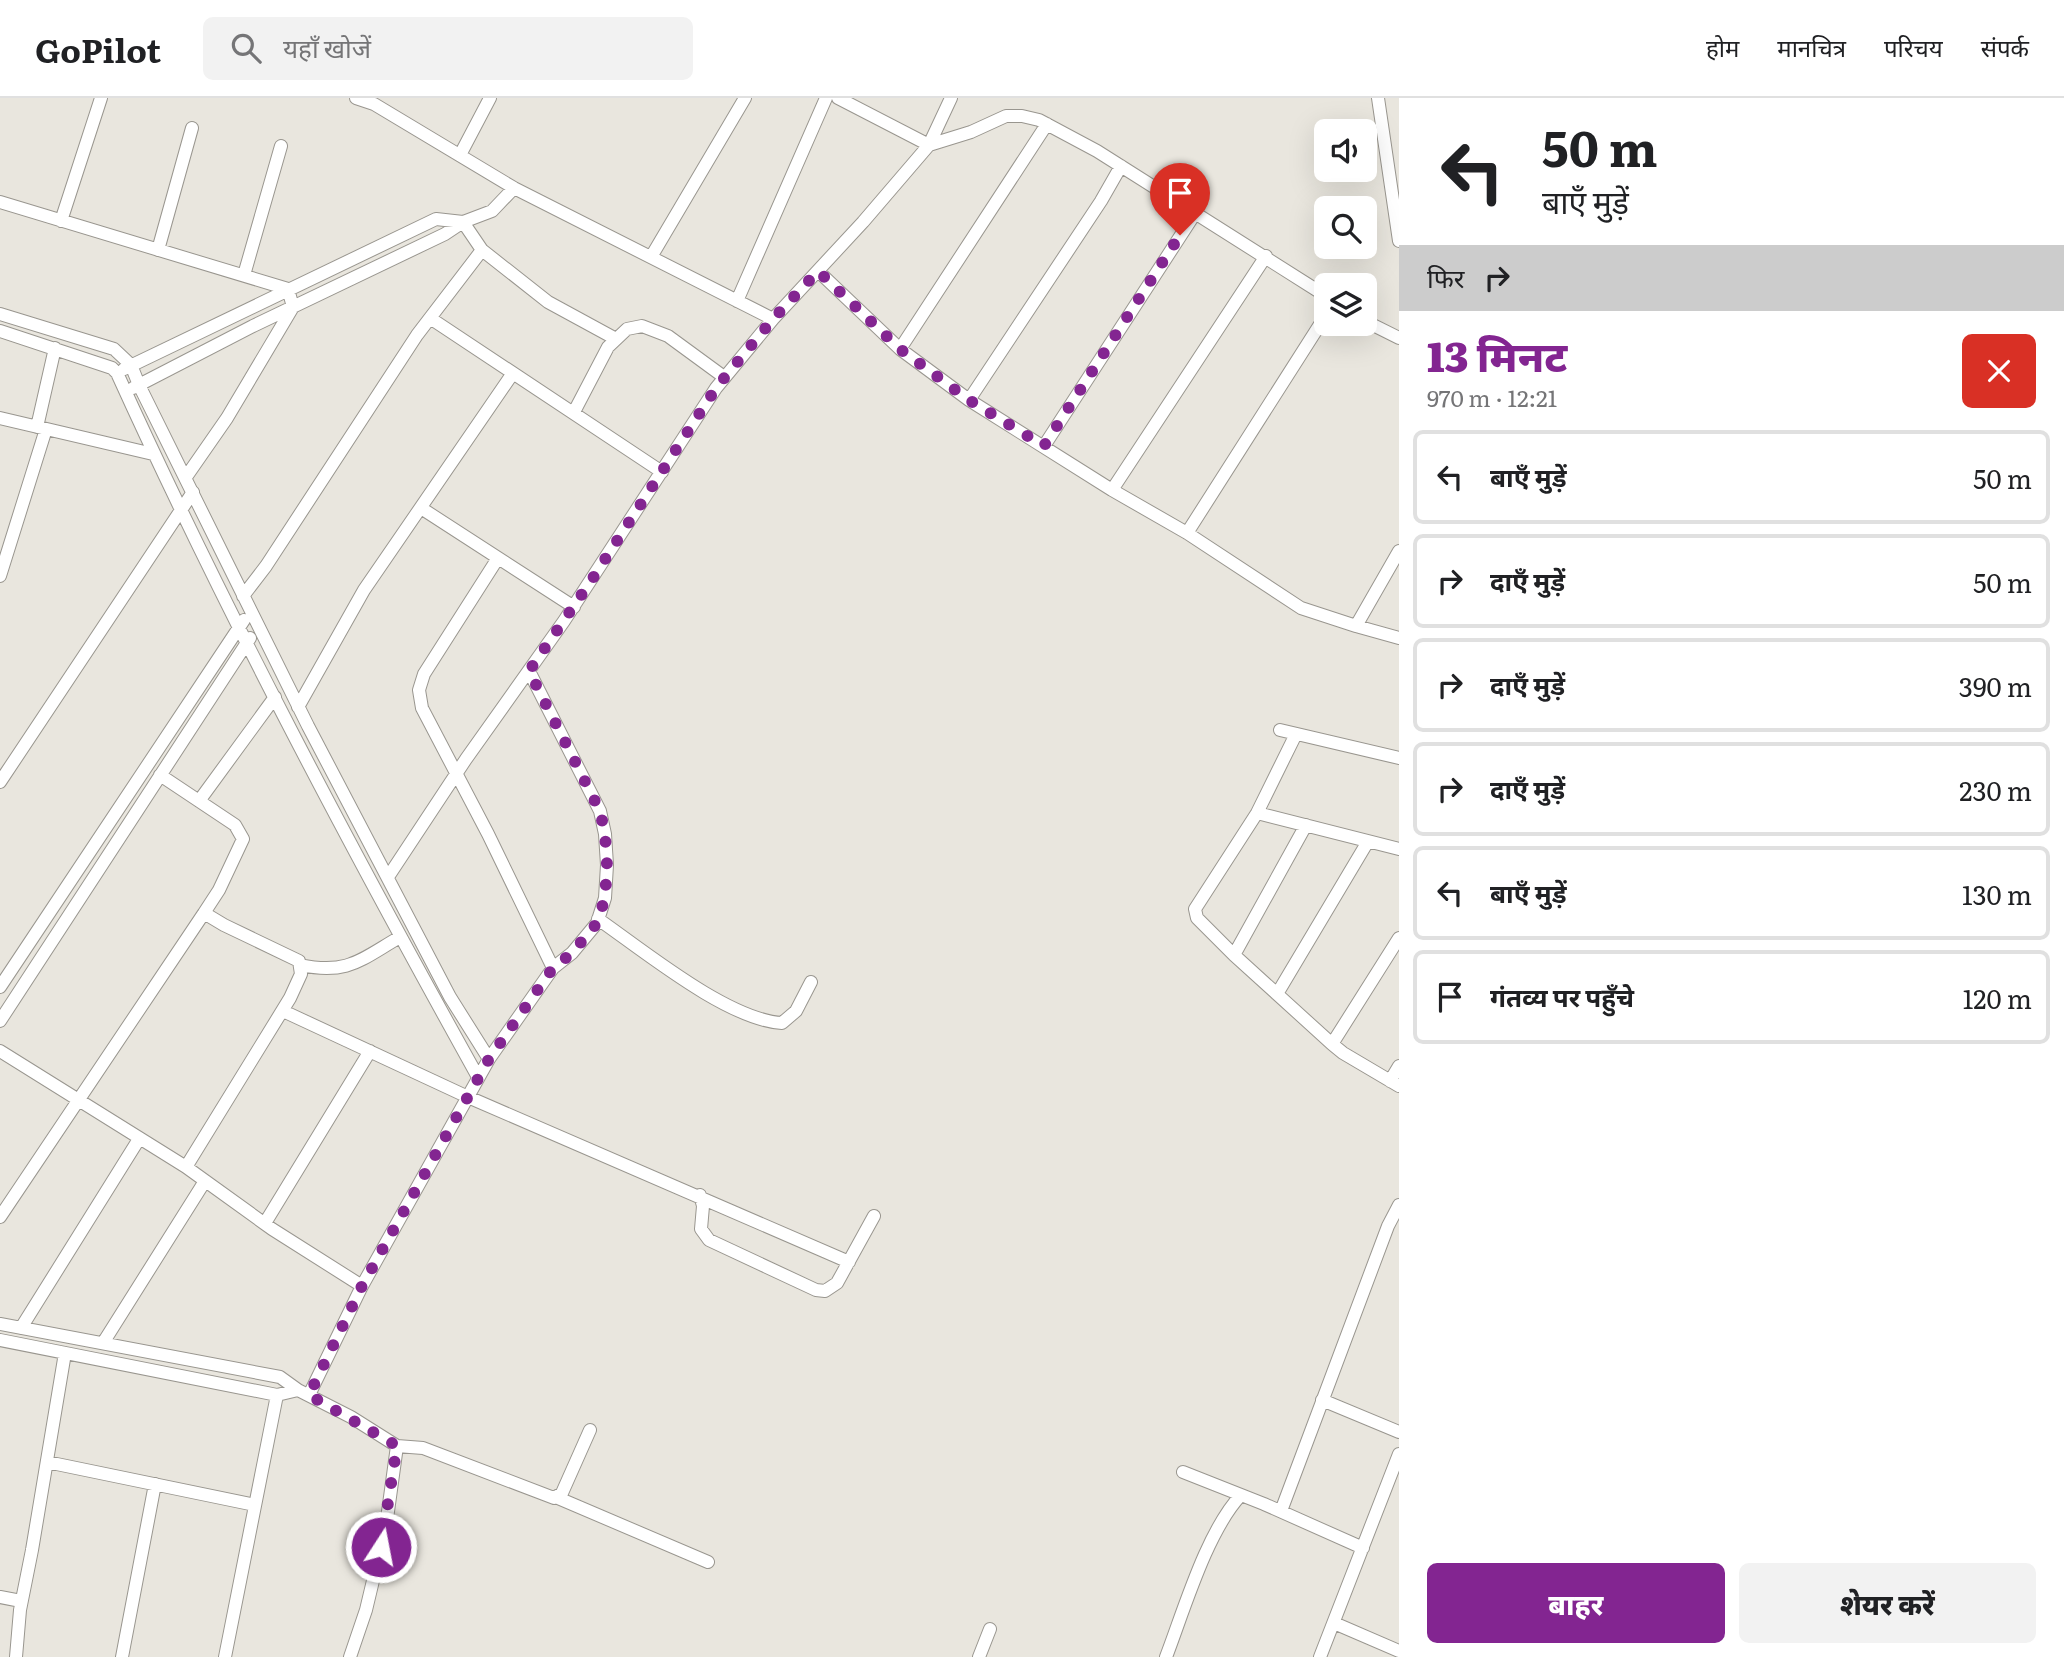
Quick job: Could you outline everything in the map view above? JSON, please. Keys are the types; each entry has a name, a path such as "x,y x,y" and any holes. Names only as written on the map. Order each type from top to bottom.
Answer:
{"street":[{"path":"61,221 101,98"},
{"path":"356,98 376,101 514,188 773,319"},
{"path":"460,155 490,98"},
{"path":"651,257 745,98"},
{"path":"737,301 826,98"},
{"path":"838,98 929,145 971,132 1006,116 1022,116 1047,124 1196,212 1314,288"},
{"path":"388,877 456,774 574,607 724,377 929,145 951,98"},
{"path":"1378,98 1399,241"},
{"path":"900,349 1047,124"},
{"path":"159,250 192,128"},
{"path":"244,275 281,146"},
{"path":"969,400 1101,201 1121,166"},
{"path":"126,391 445,234 463,222 492,211 514,188"},
{"path":"0,202 288,289"},
{"path":"1044,446 1196,212"},
{"path":"117,373 436,219 463,222 482,250 548,302 616,339"},
{"path":"243,596 266,566 430,318 482,250"},
{"path":"1112,490 1266,256"},
{"path":"818,271 900,349 969,400 1112,490 1187,533 1301,608 1399,638"},
{"path":"186,477 227,418 293,307 288,289"},
{"path":"0,314 114,349 131,365 298,707 450,997 489,1059"},
{"path":"430,318 662,472"},
{"path":"574,412 608,347 627,329 642,326 668,336 724,377"},
{"path":"1377,327 1399,338"},
{"path":"0,331 112,368 117,373 153,454 275,697 400,937 478,1077"},
{"path":"1187,533 1314,334"},
{"path":"0,576 42,428 55,348"},
{"path":"298,707 365,590 513,373"},
{"path":"0,418 153,454"},
{"path":"0,782 193,492"},
{"path":"421,508 574,607"},
{"path":"1356,626 1399,551"},
{"path":"498,558 424,674 418,690 422,708 488,834 553,968"},
{"path":"0,987 250,610"},
{"path":"0,1021 258,625"},
{"path":"303,1393 478,1077 553,968 572,953 598,919 605,898 607,865 600,811 529,671"},
{"path":"199,801 275,697"},
{"path":"1280,730 1399,758"},
{"path":"1296,734 1257,813 1195,909 1197,918 1343,1054 1395,1084 1399,1066"},
{"path":"0,759 13,763"},
{"path":"0,1217 219,890 243,839 235,825 160,775"},
{"path":"1257,813 1367,843 1398,847"},
{"path":"1234,955 1306,825"},
{"path":"1278,994 1367,843"},
{"path":"186,1167 283,1011 301,974 299,961 223,925 204,913"},
{"path":"598,919 677,975 741,1013 765,1022 782,1023 796,1011 811,982"},
{"path":"300,965 325,970 349,966 400,937"},
{"path":"1332,1044 1399,938"},
{"path":"283,1011 468,1097 700,1195 849,1262"},
{"path":"0,1051 186,1167 265,1223 362,1286"},
{"path":"265,1223 370,1051"},
{"path":"21,1328 139,1139"},
{"path":"103,1343 205,1181"},
{"path":"700,1195 703,1206 701,1229 709,1240 816,1290 831,1288 849,1262 874,1216"},
{"path":"1281,1511 1388,1226 1399,1205"},
{"path":"0,1324 280,1377 397,1446 423,1448 558,1498 708,1562"},
{"path":"0,1340 277,1395 303,1393"},
{"path":"16,1657 15,1644 21,1601 65,1353"},
{"path":"225,1657 277,1395"},
{"path":"1322,1400 1399,1432"},
{"path":"558,1498 590,1430"},
{"path":"350,1657 366,1610 386,1526 397,1446"},
{"path":"1320,1657 1399,1454"},
{"path":"47,1462 255,1505"},
{"path":"1183,1472 1281,1511 1363,1548"},
{"path":"122,1657 155,1484"},
{"path":"1166,1657 1214,1534 1232,1504 1241,1495"},
{"path":"0,1597 21,1601"},
{"path":"1334,1623 1399,1651"},
{"path":"979,1657 990,1629"}],"route":[{"path":"381,1547 397,1446 309,1395 362,1286 489,1059 553,968 572,953 597,923 605,898 607,865 600,811 529,671 648,495 716,388 773,319 818,271 900,349 969,400 1044,446 1180,235"}]}
